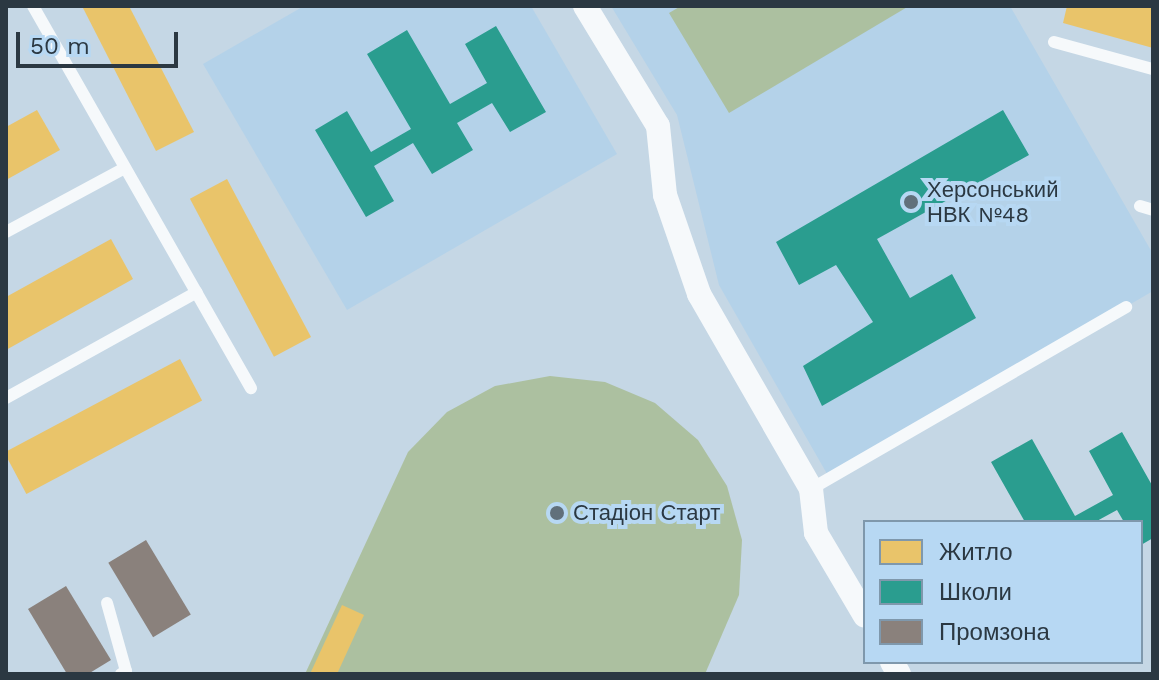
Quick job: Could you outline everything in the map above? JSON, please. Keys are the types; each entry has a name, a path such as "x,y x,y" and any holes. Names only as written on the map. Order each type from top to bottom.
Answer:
{"street":[{"path":"585,6 658,126 665,195 699,294 811,489 816,533 863,613"}],"lane":[{"path":"33,6 251,388"},
{"path":"1054,42 1153,69"},
{"path":"6,232 125,168"},
{"path":"6,398 197,292"},
{"path":"811,489 1126,307"},
{"path":"107,603 126,671 121,674"}],"shaded area":[{"path":"304,6 531,6 617,154 347,310 203,64"},
{"name":"Херсонський НВК №48","path":"611,6 1010,6 1153,254 1153,291 830,479 719,285 677,115"}],"green space":[{"path":"681,6 909,6 729,113 669,13"},
{"name":"Стадіон Старт","path":"550,376 605,382 655,403 698,440 727,486 742,540 739,595 705,674 305,674 408,452 447,412 495,386"}],"building: Житло":[{"path":"82,6 129,6 194,132 156,151"},
{"path":"1067,6 1153,6 1153,48 1063,23"},
{"path":"37,110 60,150 6,180 6,127"},
{"path":"227,179 311,337 274,357 190,199"},
{"path":"111,239 133,279 6,350 6,297"},
{"path":"180,359 202,400 26,494 6,452"},
{"path":"342,605 364,615 337,674 310,674"}],"building: Школи":[{"path":"496,26 546,112 510,132 492,103 457,123 473,150 432,174 413,143 374,166 394,201 366,217 315,130 347,111 371,152 411,129 367,54 407,30 450,104 487,83 465,44"},
{"path":"1003,110 1029,155 877,239 910,298 952,274 976,318 822,406 803,366 873,322 836,265 799,285 776,242"},
{"path":"1122,432 1153,487 1153,538 1143,544 1143,520 1123,520 1117,510 1099,520 1024,520 991,462 1032,439 1075,516 1113,495 1089,451"}],"building: Промзона":[{"path":"146,540 191,615 153,637 108,563"},
{"path":"66,586 111,660 88,674 67,674 28,609"}],"place":[{"name":"Херсонський НВК №48","path":"911,202"},
{"name":"Стадіон Старт","path":"557,513"}]}
